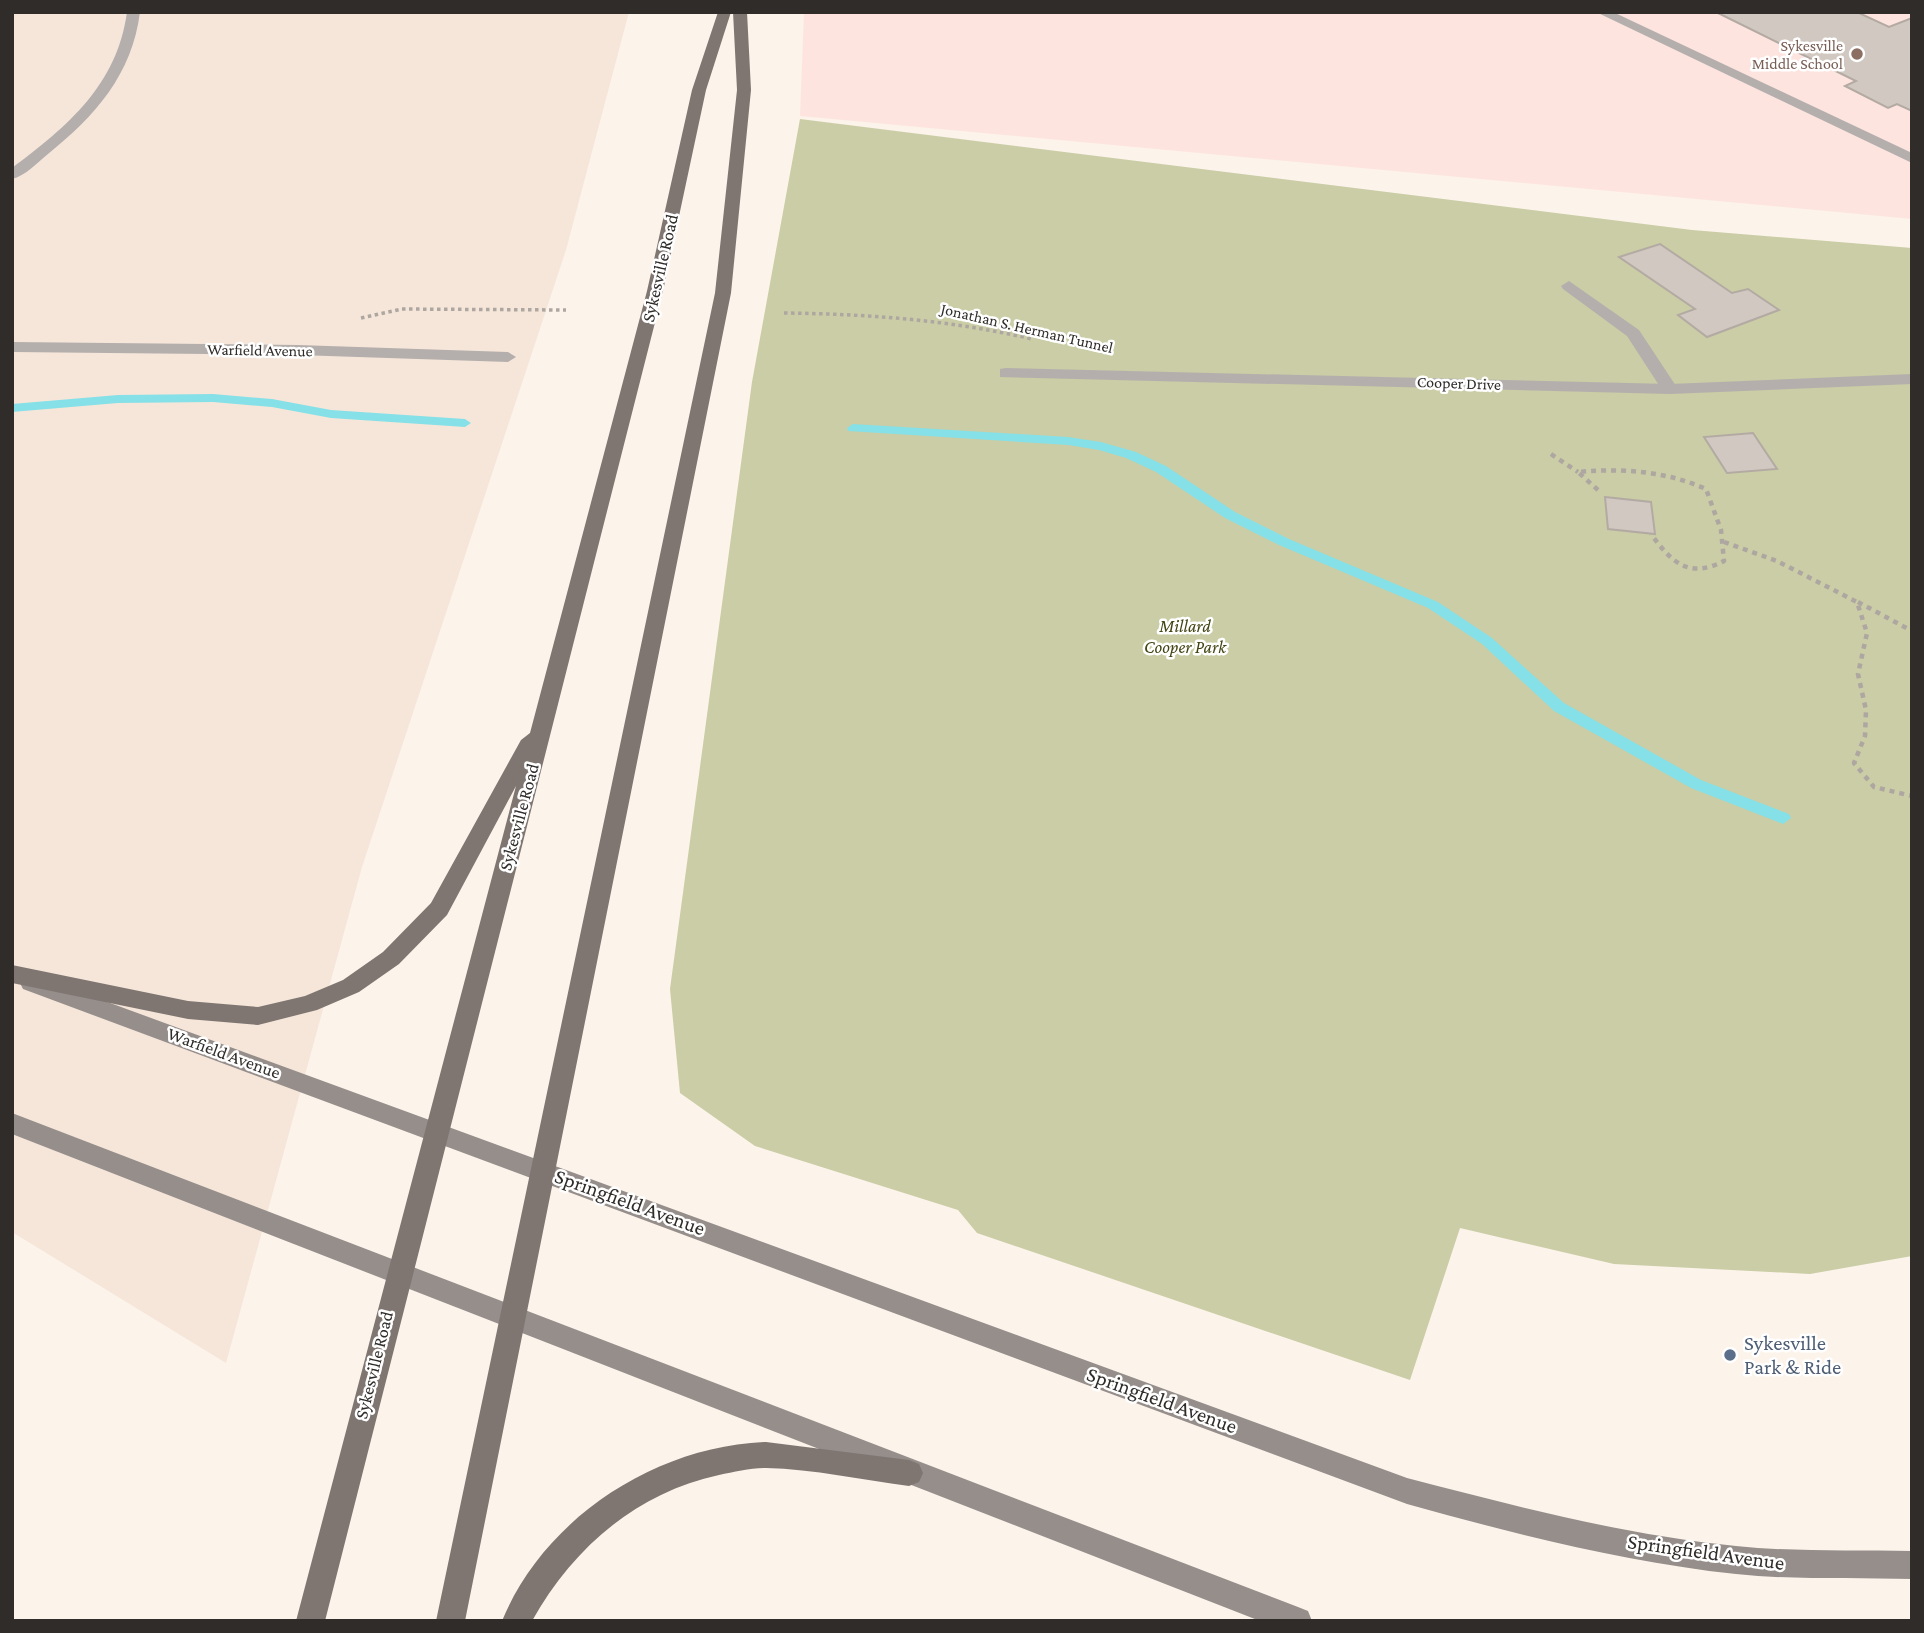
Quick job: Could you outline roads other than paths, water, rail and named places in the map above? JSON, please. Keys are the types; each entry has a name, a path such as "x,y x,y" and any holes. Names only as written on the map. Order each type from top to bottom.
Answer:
{"main road":[{"name":"Sykesville Road","path":"310,1621 398,1273 655,291 699,90 725,12"},
{"path":"450,1621 723,292 744,90 740,12"},
{"path":"12,975 188,1010 258,1016 309,1004 351,986 391,958 439,909 547,711"},
{"name":"Warfield Avenue","path":"12,975 436,1131"},
{"path":"12,1123 909,1473 1298,1621"},
{"name":"Springfield Avenue","path":"436,1131 1407,1491 1507,1518 1661,1549 1783,1564 1912,1565"},
{"path":"516,1621 529,1594 569,1542 619,1500 694,1465 764,1455 909,1473"}],"street":[{"path":"12,176 60,139 103,90 126,53 134,12"},
{"path":"1602,12 1912,159"},
{"path":"1569,286 1633,332 1670,389"},
{"name":"Warfield Avenue","path":"12,347 298,350 508,357"},
{"name":"Cooper Drive","path":"1006,373 1670,389 1912,379"}],"waterway":[{"path":"12,408 118,399 213,398 272,403 331,414 465,423"},
{"path":"853,428 1068,441 1101,446 1131,455 1161,469 1230,515 1284,542 1433,605 1487,641 1559,707 1696,784 1783,818"}],"place":[{"name":"Sykesville Middle School","path":"1857,54"},
{"name":"Sykesville Park & Ride","path":"1730,1355"}],"park label":[{"name":"Millard Cooper Park","path":"1185,636"}]}
